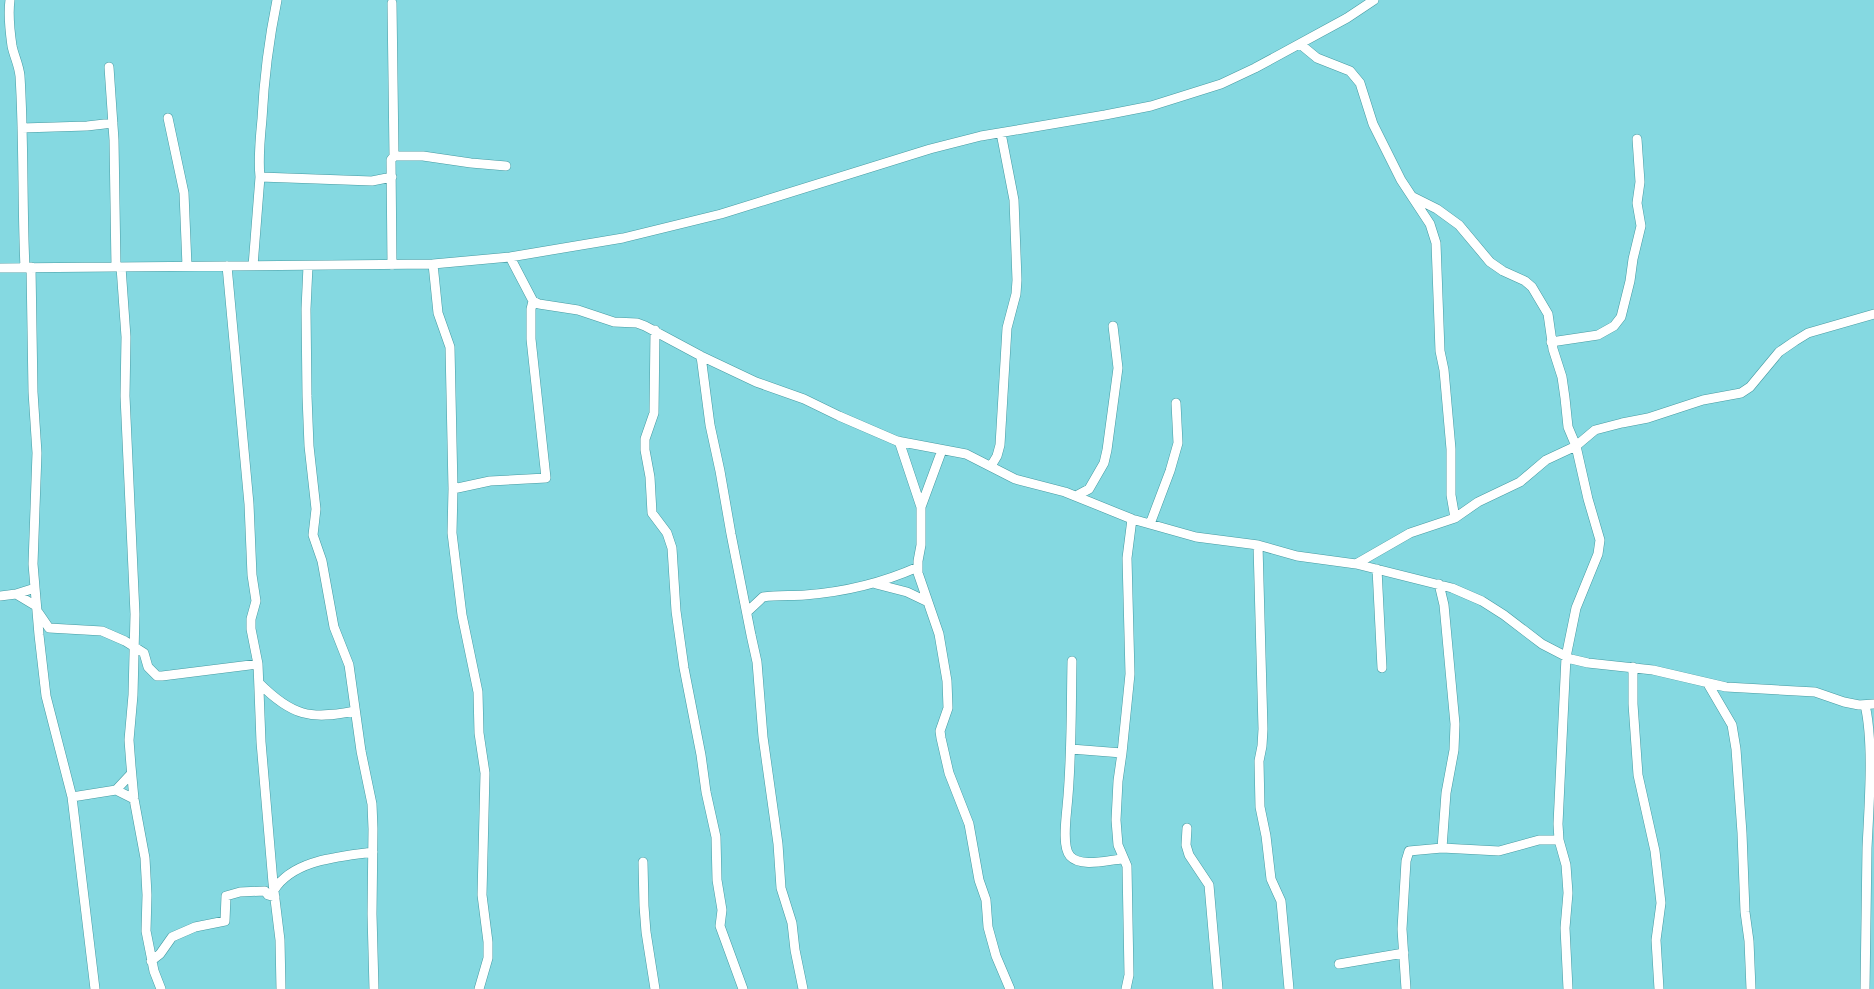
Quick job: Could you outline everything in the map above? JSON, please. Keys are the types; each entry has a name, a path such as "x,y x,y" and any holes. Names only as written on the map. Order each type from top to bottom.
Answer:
{"street":[{"path":"10,0 12,46 19,70 22,128 22,199 28,268 37,453 33,564 35,588 46,696 72,797 95,989"},
{"path":"253,266 260,177 259,163 263,102 271,26 277,0"},
{"path":"0,268 392,266 510,257 623,238 679,225 930,149 1001,133 1151,106 1221,84 1300,44 1374,0"},
{"path":"392,3 394,156 391,160 392,266"},
{"path":"1300,44 1317,58 1350,71 1360,83 1373,124 1401,180 1430,224 1436,244 1440,351 1444,370 1451,449 1451,495 1455,518"},
{"path":"109,67 119,267 126,337 126,406 135,633 130,740 131,774 145,858 146,931 152,961 161,989"},
{"path":"168,118 184,193 187,266"},
{"path":"22,128 87,126 113,123"},
{"path":"991,466 997,456 1000,445 1007,328 1016,294 1017,280 1014,200 1001,133"},
{"path":"1551,342 1598,335 1614,326 1621,316 1641,226 1637,203 1640,182 1637,139"},
{"path":"394,156 423,156 506,166"},
{"path":"260,177 372,181 392,177"},
{"path":"1412,197 1437,209 1459,225 1490,262 1502,271 1524,281 1532,287 1548,314 1551,342 1562,377 1568,427 1576,446 1600,540 1598,554 1576,608 1566,657 1558,824 1559,840 1566,865 1568,893 1565,928 1568,989"},
{"path":"510,257 534,301 539,304 578,310 614,322 637,323 655,330 701,356 756,382 804,399 899,441 966,454 1015,479 1076,496 1132,519 1196,537 1258,545 1297,556 1356,564 1452,588 1482,601 1542,644 1566,657 1588,663 1653,670 1708,684 1751,689 1787,689 1815,692 1844,702 1870,704 1873,741 1867,847 1865,989"},
{"path":"433,264 438,313 450,347 452,533 462,615 478,692 479,732 485,773 482,895 488,942 488,958 479,989"},
{"path":"227,266 249,504 252,575 256,601 251,619 251,629 258,664 261,742 272,890 280,940 281,989"},
{"path":"308,266 306,396 316,509 313,535 322,561 334,627 349,665 372,804 374,989"},
{"path":"453,489 490,481 546,478 531,339 531,309 534,301"},
{"path":"1356,564 1410,533 1455,518 1478,502 1520,482 1546,460 1576,446 1595,430 1622,422 1648,418 1703,400 1740,393 1750,387 1779,352 1795,341 1808,334 1874,314"},
{"path":"1076,496 1089,489 1104,463 1118,368 1114,326"},
{"path":"655,330 654,413 645,439 644,450 650,477 652,513 667,533 672,548 676,611 684,668 716,837 717,880 722,910 720,926 743,989"},
{"path":"701,356 710,425 720,471 730,534 758,662 763,737 778,844 781,888 792,923 803,989"},
{"path":"1150,524 1178,443 1176,403"},
{"path":"899,441 921,506 922,545 918,567 920,581 939,634 947,681 948,708 940,731 941,738 949,773 969,824 979,880 986,900 991,940 1010,989"},
{"path":"921,506 942,450"},
{"path":"1089,489 1090,501"},
{"path":"1126,989 1129,975 1127,872 1118,845 1116,820 1118,781 1130,674 1127,558 1132,519"},
{"path":"1258,545 1258,617 1262,630 1263,728 1259,761 1260,806 1271,879 1281,900 1289,989"},
{"path":"747,612 763,597 832,592 875,583 899,576 918,567"},
{"path":"1377,569 1382,668"},
{"path":"875,583 901,590 928,602"},
{"path":"1439,584 1444,604 1455,724 1454,750 1446,793 1442,848"},
{"path":"0,596 16,594 35,588"},
{"path":"16,594 37,609 49,628 102,631 144,652 148,667 157,676 258,664"},
{"path":"125,641 135,633"},
{"path":"1072,661 1071,749 1066,820 1068,853 1072,858 1083,862 1122,859"},
{"path":"1633,667 1633,704 1638,775 1656,851 1661,903 1656,940 1659,989"},
{"path":"259,683 283,705 300,712 326,715 355,710"},
{"path":"1708,684 1732,725 1735,741 1742,834 1744,912 1749,942 1751,989"},
{"path":"1071,749 1122,753"},
{"path":"116,790 131,774"},
{"path":"72,797 116,790 134,799"},
{"path":"1187,828 1186,845 1189,855 1209,885 1218,989"},
{"path":"1406,989 1402,929 1406,861 1409,851 1442,848 1499,852 1539,840 1559,840"},
{"path":"152,961 160,954 172,937 195,927 225,921 226,896 240,892 272,890 281,880 298,869 319,861 373,852"},
{"path":"643,862 646,932 655,989"},
{"path":"1339,964 1404,953"}]}
